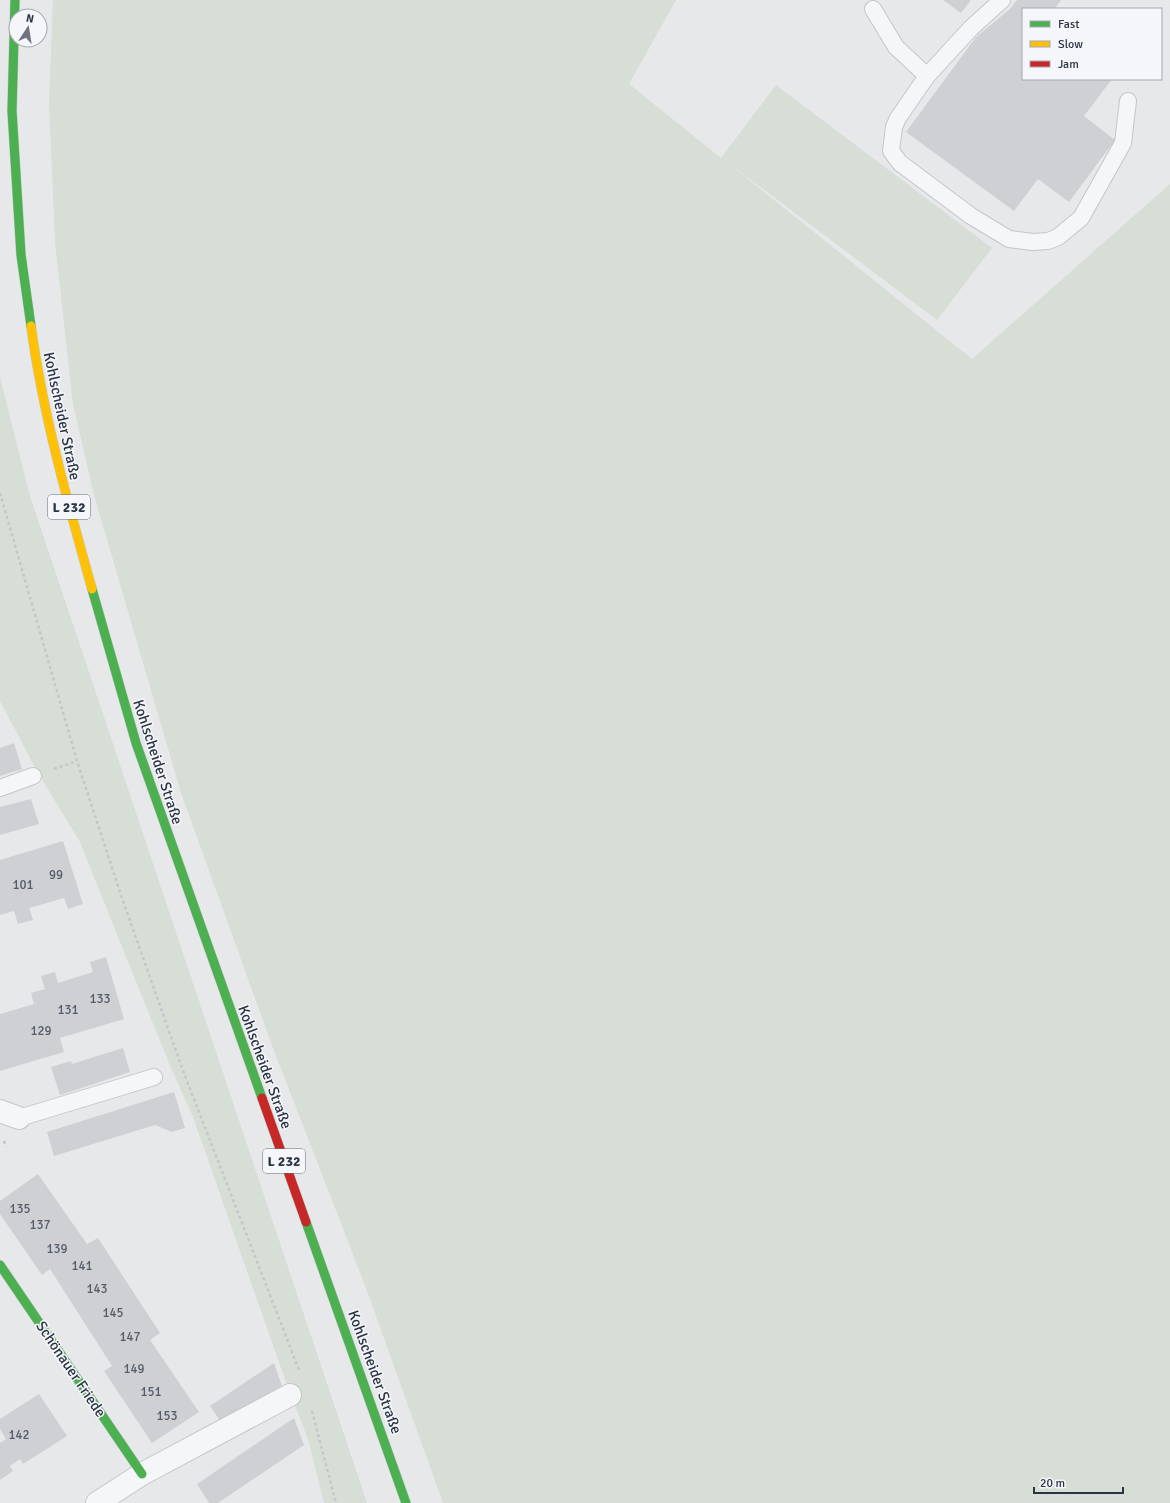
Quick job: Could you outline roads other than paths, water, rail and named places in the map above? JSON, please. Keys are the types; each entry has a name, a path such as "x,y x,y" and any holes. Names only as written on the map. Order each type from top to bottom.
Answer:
{"main road":[{"name":"Kohlscheider Straße","path":"15,0 12,111 21,255 36,364 62,482 136,744 406,1503"},
{"name":"Schönauer Friede","path":"0,1265 142,1474"}],"street":[{"path":"97,1503 142,1474 290,1395"}],"lane":[{"path":"1002,0 971,28 927,76 898,118 894,127 890,151 900,163 971,216 1009,239 1048,242 1058,238 1081,218 1123,143 1128,101"},
{"path":"873,9 896,47 927,76"},
{"path":"0,788 33,776"},
{"path":"9,1115 154,1077"}]}
